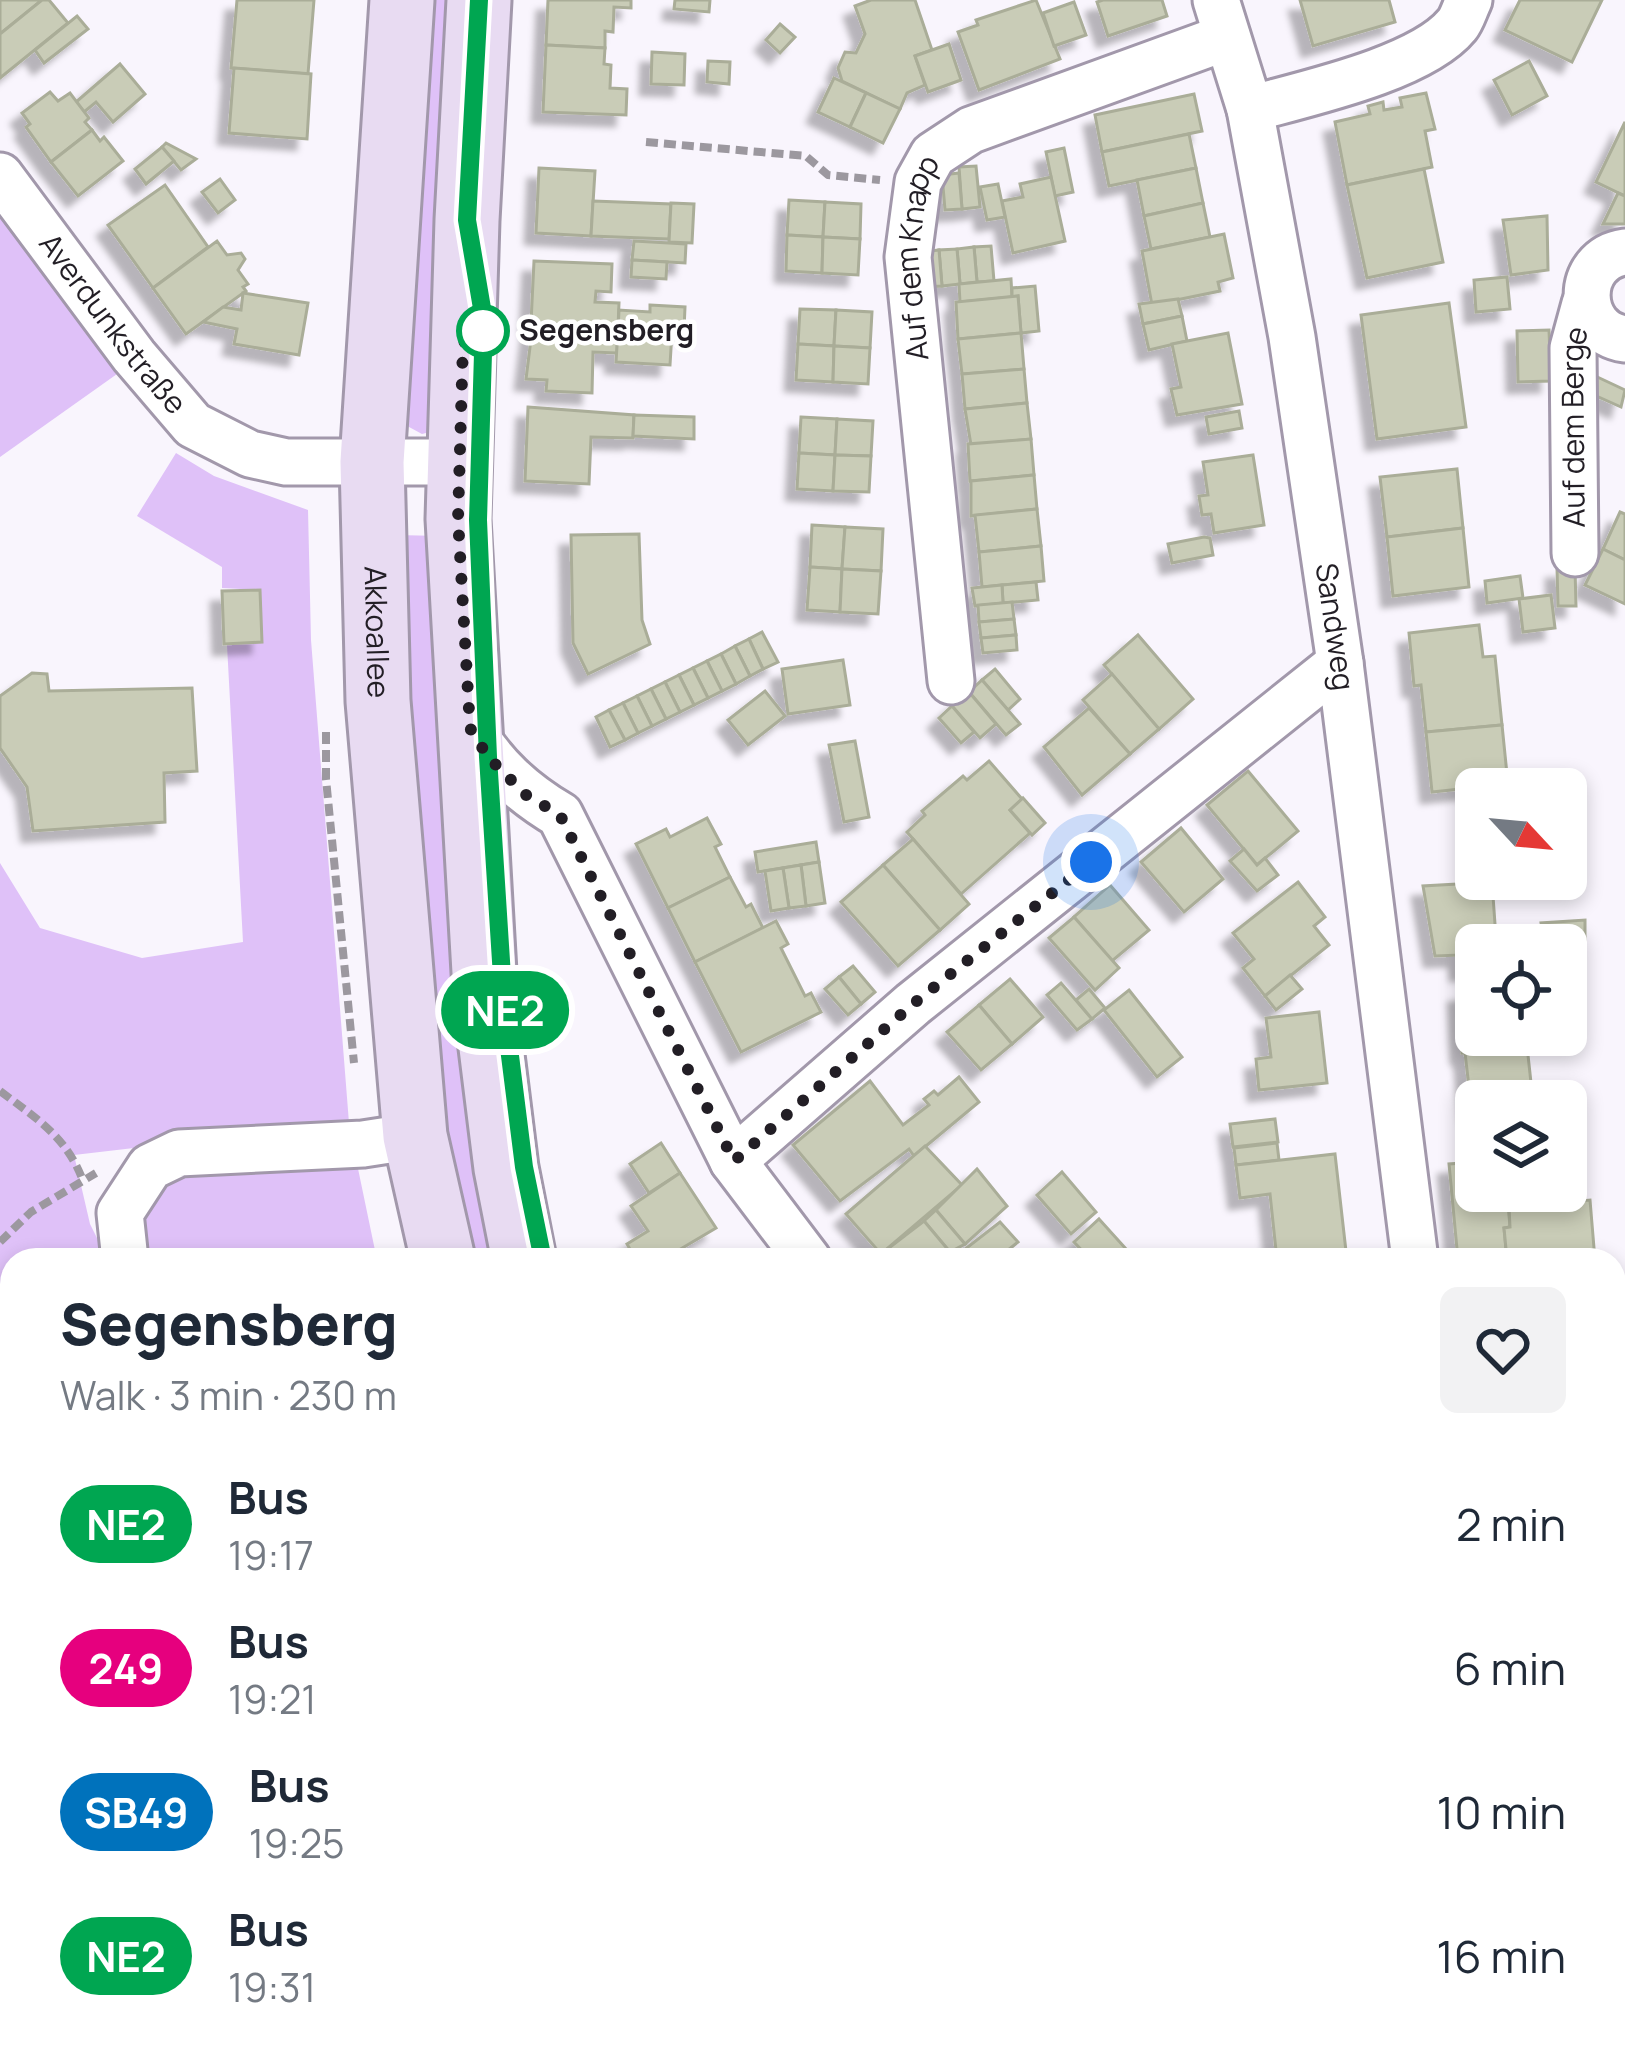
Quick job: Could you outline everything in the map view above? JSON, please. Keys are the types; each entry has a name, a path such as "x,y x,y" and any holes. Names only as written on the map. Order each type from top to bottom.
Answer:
{"main road":[{"name":"Akkoallee","path":"402,0 372,462 378,700 416,1136 440,1248"},
{"path":"479,0 458,519 486,1007 506,1168 522,1248"}],"street":[{"path":"1250,109 1418,56 1456,26 1469,0"},
{"name":"Sandweg","path":"1222,18 1250,109 1292,337 1340,663 1413,1248"},
{"name":"Auf dem Knapp","path":"951,681 908,257 918,182 933,155 970,130 1222,18"},
{"name":"Averdunkstraße","path":"0,176 134,356 193,425 250,454 286,462 459,462"},
{"name":"Auf dem Berge","path":"1575,553 1573,347 1586,304 1587,282 1598,264 1625,252"},
{"name":"Auf dem Berge","path":"1586,304 1597,326 1625,339"},
{"path":"734,1161 913,1004 1340,663"},
{"path":"470,728 488,757 526,795 560,815 734,1161 799,1248"},
{"path":"124,1248 120,1213 150,1167 178,1153 364,1144 416,1136"}],"path":[{"path":"646,142 806,156 828,176 894,181"},
{"path":"0,1091 52,1129 74,1155 83,1181"},
{"path":"0,1242 31,1212 106,1167 150,1167"}],"shaded area":[{"path":"418,0 460,0 430,432 422,434 398,421"},
{"path":"0,214 117,374 0,457"},
{"path":"176,453 214,476 308,510 311,640 349,1123 74,1155 90,1224 102,1248 0,1248 0,863 40,928 142,958 243,942 227,645 262,642 260,590 222,588 222,567 137,516"},
{"path":"396,535 441,536 511,1248 463,1248 450,1190"},
{"path":"356,1159 375,1248 141,1248 141,1218 148,1199 180,1172"}],"building":[{"path":"0,0 42,0 0,34"},
{"path":"42,0 49,0 68,23 0,78 0,34"},
{"path":"237,0 314,0 308,74 231,68"},
{"path":"548,0 631,0 631,8 614,7 613,32 605,31 605,48 546,45"},
{"path":"675,0 710,0 709,12 674,9"},
{"path":"871,0 915,0 932,50 915,56 925,85 907,93 900,109 842,81 838,68 845,52 856,53 865,34 855,6"},
{"path":"1036,0 1060,59 979,90 958,32 978,25 976,20"},
{"path":"1162,0 1167,16 1108,36 1097,2"},
{"path":"1300,0 1389,0 1395,22 1313,46"},
{"path":"1520,0 1602,0 1572,62 1505,30"},
{"path":"1074,2 1086,35 1054,46 1043,13"},
{"path":"77,16 88,29 44,63 35,50"},
{"path":"780,24 795,37 780,53 766,40"},
{"path":"949,44 961,80 928,92 915,56"},
{"path":"546,45 605,48 604,64 611,65 610,88 627,89 626,115 543,112"},
{"path":"652,52 685,54 684,85 651,84"},
{"path":"708,61 730,62 729,84 707,82"},
{"path":"1529,61 1547,96 1512,115 1494,80"},
{"path":"120,64 145,94 113,122 96,102 84,112 76,102"},
{"path":"234,68 311,74 307,139 229,133"},
{"path":"834,78 866,93 850,127 818,112"},
{"path":"50,92 58,101 70,93 92,130 51,162 26,127 30,124 22,113"},
{"path":"866,93 900,109 883,143 850,127"},
{"path":"1426,93 1435,129 1425,131 1432,167 1347,185 1335,122 1370,114 1368,106 1383,102 1384,110 1402,107 1400,98"},
{"path":"1194,94 1202,131 1102,152 1095,115"},
{"path":"1625,122 1625,196 1596,182"},
{"path":"92,130 123,161 78,196 51,162"},
{"path":"1189,134 1196,168 1109,186 1102,152"},
{"path":"166,143 196,159 181,170 162,147"},
{"path":"162,147 174,161 146,184 135,169"},
{"path":"1064,148 1073,192 1055,196 1046,152"},
{"path":"976,166 980,207 962,209 959,167"},
{"path":"539,168 595,171 591,236 536,233"},
{"path":"1196,168 1203,203 1144,216 1137,180"},
{"path":"1424,169 1443,262 1367,278 1347,185"},
{"path":"959,173 962,209 945,210 942,175"},
{"path":"1051,177 1065,241 1013,253 1002,201 1023,197 1020,184"},
{"path":"220,179 235,200 218,213 202,192"},
{"path":"998,184 1005,217 987,220 980,187"},
{"path":"165,185 208,247 153,288 108,225"},
{"path":"1618,193 1625,196 1625,224 1603,224"},
{"path":"789,200 825,202 823,237 787,235"},
{"path":"593,201 671,204 669,239 591,236"},
{"path":"825,202 861,204 860,239 823,237"},
{"path":"671,203 694,204 692,243 669,242"},
{"path":"1203,203 1210,237 1151,249 1144,216"},
{"path":"1547,216 1548,270 1511,275 1503,220"},
{"path":"1224,234 1233,278 1218,282 1220,291 1152,305 1142,251"},
{"path":"787,235 823,237 822,273 786,271"},
{"path":"823,237 860,239 858,275 822,273"},
{"path":"217,241 227,255 241,253 245,259 238,270 248,284 243,287 246,291 186,334 153,288"},
{"path":"634,241 686,244 685,263 632,260"},
{"path":"991,246 994,281 977,282 974,247"},
{"path":"974,247 977,282 960,284 957,249"},
{"path":"957,249 960,284 942,286 939,250"},
{"path":"939,250 942,286 925,287 922,252"},
{"path":"632,260 667,262 666,279 631,277"},
{"path":"534,261 612,264 611,292 596,291 595,302 619,303 618,327 531,323"},
{"path":"1507,277 1510,309 1476,312 1474,280"},
{"path":"1011,279 1012,297 960,302 959,284"},
{"path":"1035,286 1039,331 1021,333 1018,296 1012,297 1012,288"},
{"path":"243,293 308,303 299,355 234,344 237,329 203,322 223,307 241,310"},
{"path":"1018,296 1021,333 958,339 956,302"},
{"path":"1178,299 1182,316 1143,324 1139,304"},
{"path":"1449,303 1466,427 1377,439 1361,315"},
{"path":"650,305 685,307 684,330 618,330 619,310 650,312"},
{"path":"800,309 836,310 834,346 798,344"},
{"path":"836,310 872,312 870,348 834,346"},
{"path":"1182,316 1187,341 1149,350 1143,324"},
{"path":"533,323 618,327 617,353 593,352 592,393 546,391 547,380 526,379"},
{"path":"618,330 672,332 670,365 616,362"},
{"path":"1549,330 1551,381 1518,382 1517,331"},
{"path":"1021,333 1024,369 962,374 958,339"},
{"path":"1228,333 1242,404 1177,415 1171,389 1181,387 1172,344"},
{"path":"798,344 834,346 833,382 796,380"},
{"path":"834,346 870,348 868,384 833,382"},
{"path":"1024,369 1027,403 965,409 962,374"},
{"path":"1591,374 1625,390 1621,407 1583,390"},
{"path":"1027,403 1031,439 971,445 965,409"},
{"path":"528,407 634,415 633,438 591,437 589,484 525,481"},
{"path":"1239,411 1242,428 1209,434 1206,417"},
{"path":"634,415 694,417 694,439 633,436"},
{"path":"801,417 837,419 835,455 799,453"},
{"path":"837,419 873,421 871,456 835,455"},
{"path":"1031,439 1034,475 970,481 968,444"},
{"path":"799,453 835,455 833,491 797,489"},
{"path":"835,455 871,456 869,492 833,491"},
{"path":"1253,455 1264,525 1214,533 1211,514 1202,515 1199,496 1208,495 1203,462"},
{"path":"1457,469 1463,528 1387,537 1380,477"},
{"path":"1034,475 1037,509 971,516 971,481"},
{"path":"1037,509 1041,546 979,552 975,515"},
{"path":"1620,512 1625,514 1625,560 1603,549"},
{"path":"812,525 845,527 842,569 810,567"},
{"path":"845,527 883,529 881,571 842,569"},
{"path":"1463,528 1469,587 1393,596 1387,537"},
{"path":"639,534 642,620 650,644 588,674 573,643 571,535"},
{"path":"1210,538 1213,555 1172,563 1168,544"},
{"path":"1041,546 1044,581 982,587 979,552"},
{"path":"1603,549 1625,560 1625,604 1585,585"},
{"path":"810,567 842,569 840,612 807,610"},
{"path":"1557,568 1575,568 1576,606 1558,606"},
{"path":"842,569 881,571 878,614 840,612"},
{"path":"1520,576 1523,598 1487,603 1485,581"},
{"path":"1036,582 1038,600 1003,603 1002,585"},
{"path":"1002,585 1003,603 975,606 972,588"},
{"path":"260,590 262,642 224,644 222,591"},
{"path":"1551,595 1555,628 1523,632 1519,599"},
{"path":"1012,602 1014,619 979,622 978,605"},
{"path":"1014,619 1016,635 981,638 979,622"},
{"path":"1479,625 1483,657 1495,656 1502,725 1426,732 1421,685 1414,686 1409,633"},
{"path":"762,632 778,662 763,669 749,639"},
{"path":"1016,635 1017,650 983,653 981,638"},
{"path":"1138,635 1193,699 1159,729 1104,665"},
{"path":"749,639 763,669 750,676 735,646"},
{"path":"735,646 750,676 736,684 721,654"},
{"path":"721,654 736,684 722,691 707,661"},
{"path":"843,660 850,705 788,714 782,669"},
{"path":"707,661 722,691 708,698 693,668"},
{"path":"693,668 708,698 694,705 679,675"},
{"path":"995,669 1020,699 1008,710 982,680"},
{"path":"32,673 47,674 49,691 192,688 197,771 164,773 165,822 33,831 27,787 0,748 0,696"},
{"path":"1112,674 1159,729 1130,754 1083,700"},
{"path":"679,675 694,705 680,712 665,682"},
{"path":"982,680 1020,724 1006,735 969,692"},
{"path":"665,682 680,712 666,719 651,689"},
{"path":"651,689 666,719 652,726 637,696"},
{"path":"765,691 785,716 748,745 728,720"},
{"path":"969,692 996,724 980,738 952,706"},
{"path":"637,696 652,726 638,733 623,703"},
{"path":"623,703 638,733 625,740 609,710"},
{"path":"952,706 974,732 961,743 939,718"},
{"path":"1089,708 1130,754 1082,795 1044,747"},
{"path":"609,710 625,740 610,747 596,717"},
{"path":"1502,725 1506,768 1455,768 1455,790 1432,792 1426,732"},
{"path":"855,741 869,817 844,822 829,745"},
{"path":"989,761 1022,799 1010,810 1030,833 961,894 907,832 925,815 922,811"},
{"path":"1248,771 1298,831 1257,865 1207,805"},
{"path":"1023,798 1045,823 1032,835 1010,810"},
{"path":"707,818 721,844 715,847 730,877 668,908 636,844 666,829 670,837"},
{"path":"1181,828 1223,879 1184,912 1141,862"},
{"path":"913,839 969,904 940,930 883,865"},
{"path":"816,842 819,862 758,872 755,852"},
{"path":"1244,849 1257,865 1265,858 1278,875 1257,891 1230,861"},
{"path":"819,862 825,903 806,906 801,865"},
{"path":"801,865 806,906 789,908 783,868"},
{"path":"883,865 940,930 898,966 841,902"},
{"path":"783,868 789,908 771,911 765,871"},
{"path":"730,877 763,928 695,962 668,908"},
{"path":"1298,882 1325,917 1314,926 1329,945 1265,996 1243,968 1254,959 1233,933"},
{"path":"1455,884 1455,900 1493,900 1495,924 1455,924 1455,955 1435,956 1423,886"},
{"path":"1110,885 1149,930 1112,961 1074,917"},
{"path":"1074,917 1119,968 1095,990 1049,938"},
{"path":"1585,920 1585,924 1541,923"},
{"path":"776,921 788,944 781,948 805,996 811,993 821,1012 741,1052 695,962"},
{"path":"853,966 875,992 861,1004 839,977"},
{"path":"1290,975 1302,989 1276,1010 1265,996"},
{"path":"839,977 861,1004 848,1015 825,989"},
{"path":"1010,979 1043,1017 1012,1044 979,1005"},
{"path":"1061,983 1092,1019 1077,1030 1047,995"},
{"path":"1089,989 1105,1008 1092,1019 1076,1000"},
{"path":"1129,990 1182,1057 1157,1077 1104,1010"},
{"path":"979,1005 1012,1044 981,1070 947,1032"},
{"path":"1319,1012 1327,1083 1259,1090 1256,1059 1271,1057 1266,1018"},
{"path":"1465,1056 1528,1056 1531,1080 1468,1080"},
{"path":"959,1077 979,1102 914,1156 909,1149 840,1201 793,1145 870,1081 903,1125 929,1105 924,1099 934,1091 938,1095"},
{"path":"1275,1119 1278,1142 1233,1147 1230,1124"},
{"path":"661,1143 680,1173 649,1193 630,1164"},
{"path":"1277,1143 1279,1160 1236,1165 1234,1148"},
{"path":"925,1146 962,1185 888,1248 876,1248 846,1214"},
{"path":"1335,1154 1346,1248 1276,1248 1270,1194 1240,1198 1236,1165"},
{"path":"1449,1164 1455,1164 1455,1212 1509,1212 1510,1227 1504,1228 1506,1248 1457,1248"},
{"path":"977,1169 1007,1206 965,1244 936,1210"},
{"path":"1062,1172 1096,1212 1071,1234 1037,1195"},
{"path":"680,1173 716,1228 682,1248 629,1248 627,1244 648,1231 631,1206"},
{"path":"1590,1200 1594,1248 1506,1248 1504,1228 1510,1227 1509,1212 1587,1212"},
{"path":"936,1210 965,1244 947,1248 924,1221"},
{"path":"1099,1219 1125,1248 1080,1248 1074,1242"},
{"path":"924,1221 947,1248 889,1248"},
{"path":"1000,1222 1018,1242 1011,1248 966,1248"}],"bus line":[{"name":"NE2","path":"479,0 467,220 484,320 478,520 488,757 504,1008 524,1167 541,1248"}],"place":[{"name":"Segensberg","path":"483,331"}],"route":[{"path":"483,331 463,343 458,519 470,728 488,757 526,795 560,815 734,1161 913,1004 1091,862"}]}
